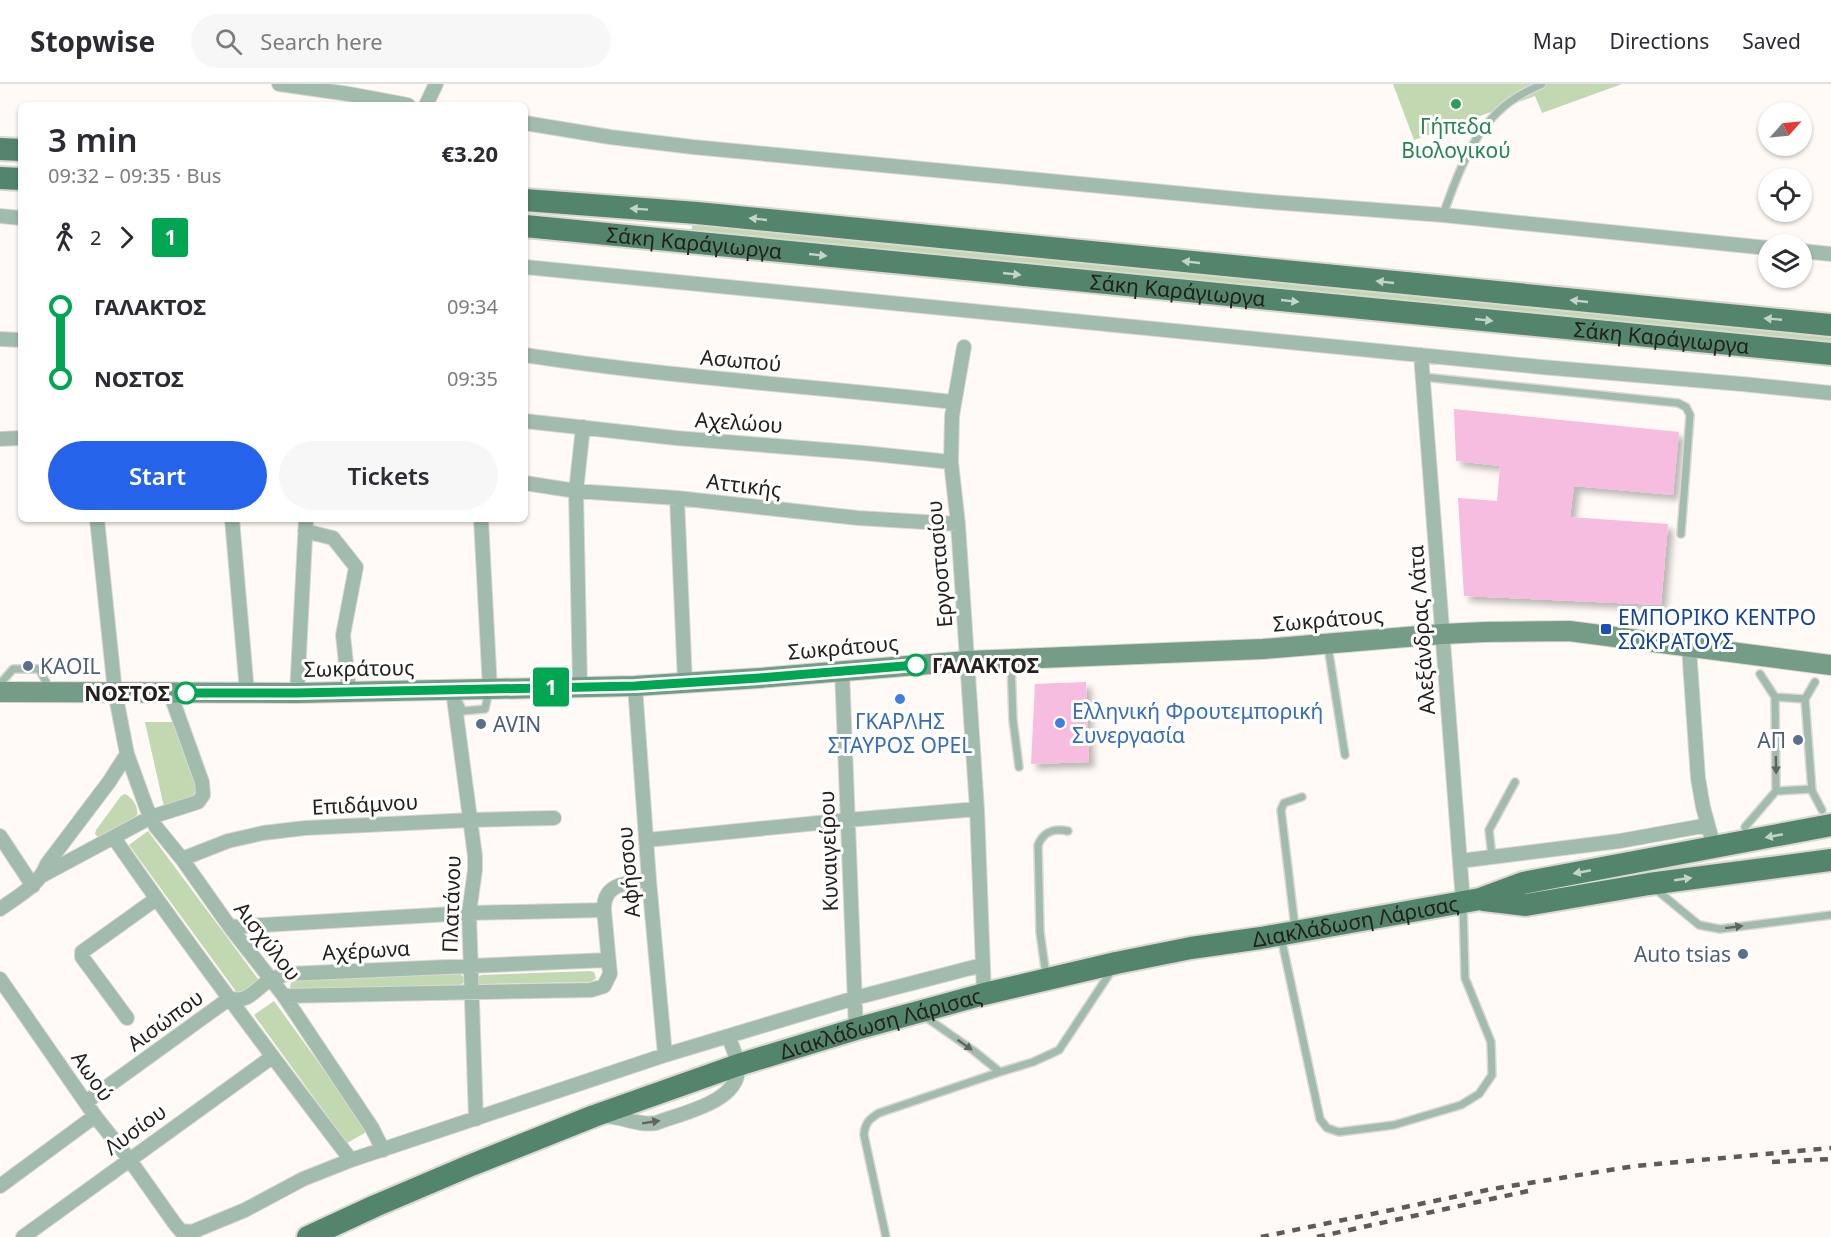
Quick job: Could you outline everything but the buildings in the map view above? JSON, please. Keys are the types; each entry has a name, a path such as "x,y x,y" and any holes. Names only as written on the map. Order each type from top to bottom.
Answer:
{"main road":[{"path":"0,148 18,150"},
{"path":"0,178 18,179"},
{"name":"Σάκη Καράγιωργα","path":"528,200 697,213 1831,325"},
{"name":"Σάκη Καράγιωργα","path":"528,226 1831,354"},
{"name":"Σωκράτους","path":"0,692 297,693 349,691 456,696 490,689 635,686 967,661 1263,649 1442,634 1569,631 1831,665"},
{"name":"Διακλάδωση Λάρισας","path":"308,1237 469,1166 594,1116 738,1065 917,1011 1116,963 1191,948 1471,901 1523,883 1711,836 1826,818"},
{"name":"Διακλάδωση Λάρισας","path":"1471,901 1526,905 1649,884 1831,860"}],"street":[{"path":"279,84 392,102"},
{"path":"427,102 436,84"},
{"path":"528,123 610,137 693,147 1258,201 1443,215 1758,247"},
{"path":"0,216 18,218"},
{"path":"1812,252 1831,254"},
{"path":"528,267 1831,393"},
{"path":"0,339 18,340"},
{"name":"Εργοστασίου","path":"964,347 952,416 951,462 958,524 977,809 981,965 984,994"},
{"name":"Αλεξάνδρας Λάτα","path":"1421,355 1460,861 1471,901"},
{"name":"Ασωπού","path":"528,356 703,378 850,390 954,402"},
{"name":"Αχελώου","path":"528,421 676,438 951,462"},
{"path":"580,686 576,491 583,427"},
{"path":"0,439 18,438"},
{"name":"Αττικής","path":"528,483 576,491 677,498 858,518 958,524"},
{"path":"677,498 685,683"},
{"name":"Αισχύλου","path":"97,522 115,692 127,754 151,818 230,927 284,996 372,1128 383,1150"},
{"path":"232,522 247,692"},
{"path":"481,522 490,689"},
{"path":"297,693 305,525 333,538 356,567 343,635 349,691"},
{"path":"1460,861 1620,841 1711,836 1698,778 1689,648"},
{"name":"Κυναιγείρου","path":"842,671 856,1029"},
{"name":"Αφήσσου","path":"635,686 649,880 665,1054"},
{"path":"0,909 38,880 151,818 198,802 203,795 202,782 170,693"},
{"name":"Πλατάνου","path":"456,696 475,870 469,913 476,1119"},
{"path":"38,880 47,864 109,782 127,754"},
{"path":"646,840 977,809"},
{"name":"Επιδάμνου","path":"182,859 228,841 263,833 305,828 554,818"},
{"path":"0,836 38,880"},
{"path":"114,838 272,1057 351,1160 665,1054 855,998 981,965"},
{"path":"608,960 604,910 606,896 620,885 649,880"},
{"path":"127,1018 82,957 82,952 156,899"},
{"path":"230,927 469,913 604,910"},
{"name":"Αχέρωνα","path":"270,980 287,975 608,960 610,974 604,986 591,990 284,996"},
{"name":"Αωού","path":"0,979 95,1116 181,1231 192,1233 244,1210 303,1179 351,1160"},
{"name":"Αισώπου","path":"86,1102 230,999 245,999 270,980"},
{"path":"728,1036 738,1065"},
{"name":"Λυσίου","path":"23,1237 272,1057"},
{"path":"0,1186 95,1116"}],"lane":[{"path":"1443,215 1464,160 1482,132 1516,97 1542,84"},
{"path":"1423,377 1678,403 1686,407 1690,415 1681,534"},
{"path":"1328,644 1345,755"},
{"path":"1011,659 1013,720 1019,767"},
{"path":"0,684 13,669 39,669 46,682"},
{"path":"1745,827 1776,791 1774,697 1760,674"},
{"path":"1815,682 1806,699 1812,791 1826,818"},
{"path":"1774,697 1806,699"},
{"path":"1492,856 1489,830 1515,782"},
{"path":"1776,791 1811,789 1812,791"},
{"path":"1302,797 1284,803 1281,810 1288,933 1320,1119 1327,1128 1339,1132 1394,1125 1461,1105 1479,1094 1492,1075 1491,1042 1465,978 1471,901"},
{"path":"1047,979 1040,932 1038,845 1041,837 1049,831 1056,829 1068,831"},
{"path":"1649,884 1699,925 1720,929 1831,915"},
{"path":"886,1237 864,1135 865,1125 869,1119 879,1113 1033,1062 1059,1050 1116,963"},
{"path":"917,1011 1000,1072"}],"green space":[{"name":"Γήπεδα Βιολογικού","path":"1393,84 1622,84 1542,113 1535,96 1414,140"},
{"path":"693,223 1831,335 1831,343 691,232"},
{"path":"145,722 175,722 197,782 191,798 164,807"},
{"path":"125,794 134,803 137,815 107,837 98,837 95,834 96,830 121,796"},
{"path":"148,831 261,983 240,997 129,845"},
{"path":"594,972 596,978 591,982 479,984 479,976 482,975"},
{"path":"460,974 465,978 460,985 290,988 291,981 294,979"},
{"path":"274,1001 368,1131 347,1143 254,1015"}],"railway":[{"path":"1261,1237 1492,1189 1635,1166 1831,1148"},
{"path":"1772,1162 1831,1159"},
{"path":"1317,1237 1528,1191"}],"bus line":[{"name":"1","path":"186,693 453,691 635,686 916,665"}],"place":[{"name":"Γήπεδα Βιολογικού","path":"1456,104"},
{"name":"ΕΜΠΟΡΙΚΟ ΚΕΝΤΡΟ ΣΩΚΡΑΤΟΥΣ","path":"1606,629"},
{"name":"ΓΑΛΑΚΤΟΣ","path":"916,665"},
{"name":"KAOIL","path":"28,666"},
{"name":"ΝΟΣΤΟΣ","path":"186,693"},
{"name":"ΓΚΑΡΛΗΣ ΣΤΑΥΡΟΣ OPEL","path":"900,699"},
{"name":"Ελληνική Φρουτεμπορική Συνεργασία","path":"1060,723"},
{"name":"AVIN","path":"481,724"},
{"name":"ΑΠ","path":"1798,740"},
{"name":"Auto tsias","path":"1743,954"}]}
